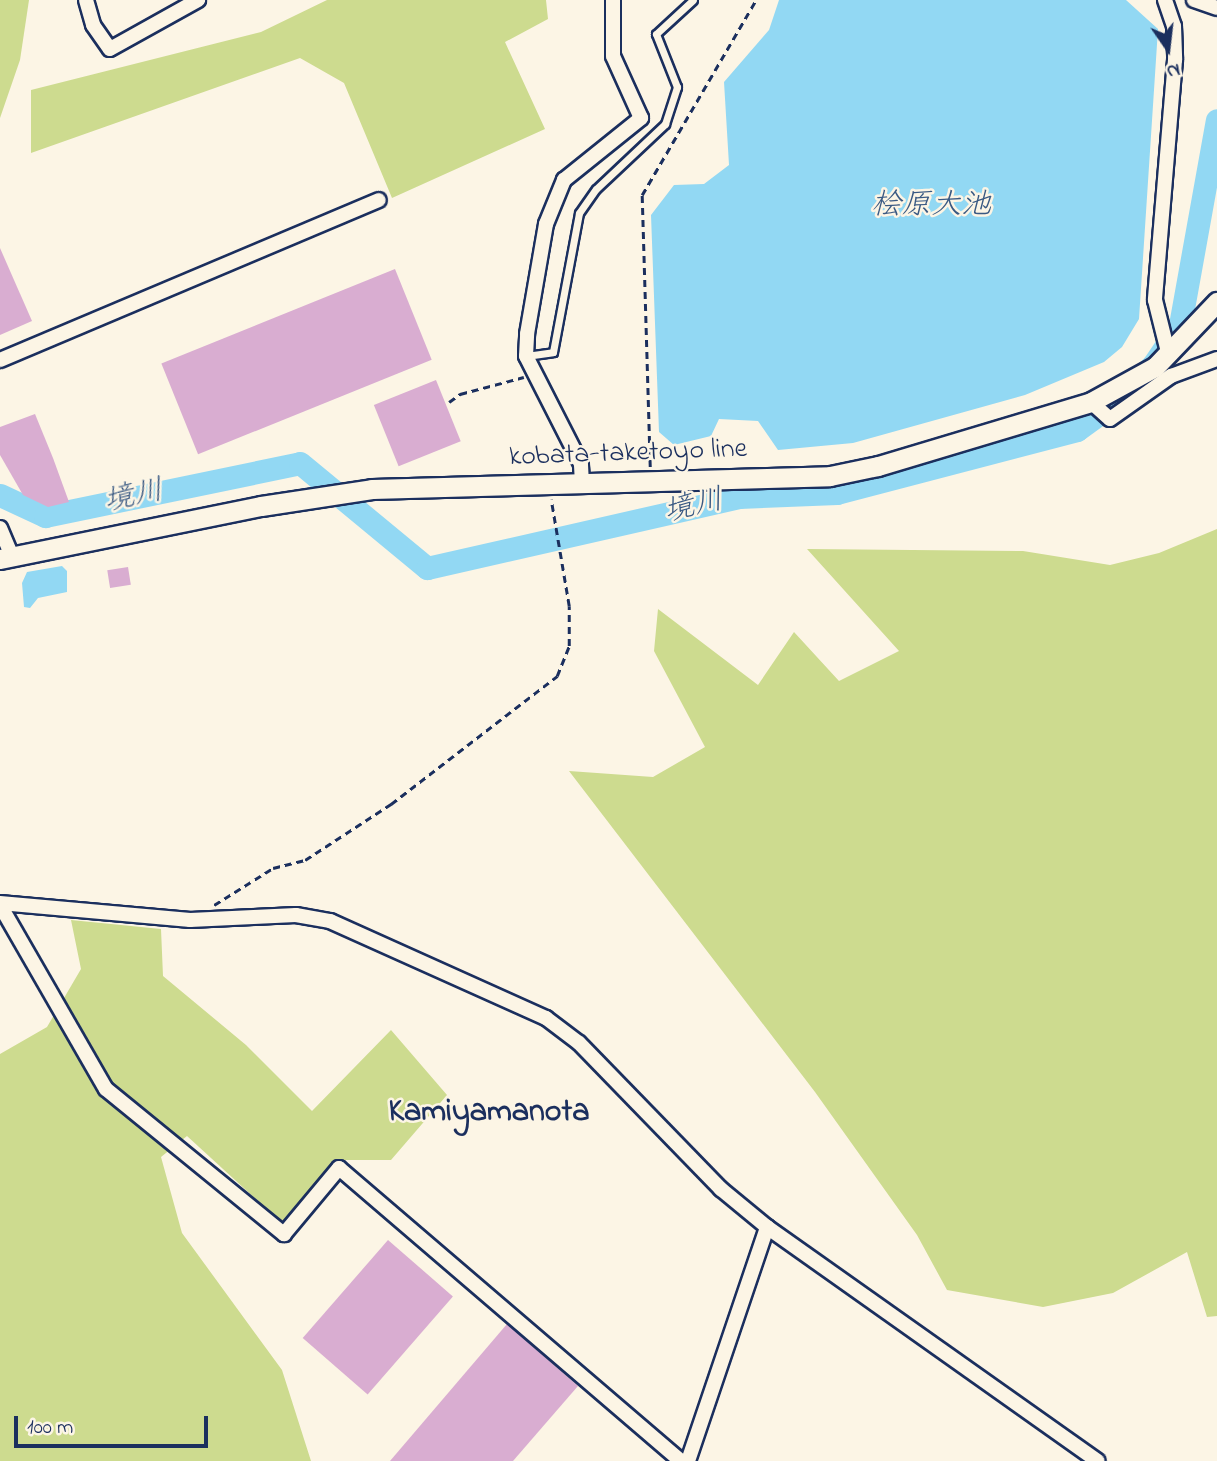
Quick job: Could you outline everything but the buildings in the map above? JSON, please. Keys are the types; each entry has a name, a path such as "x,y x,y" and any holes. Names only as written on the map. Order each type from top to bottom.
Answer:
{"main road":[{"name":"kobata-taketoyo line","path":"6,558 323,495 548,484 830,476 929,454 1090,402 1156,367 1217,302"}],"street":[{"path":"86,0 93,25 110,49 180,4 198,0"},
{"path":"582,484 581,464 526,356 538,259 546,224 564,180 641,118 613,56 613,0"},
{"path":"1165,0 1174,26 1175,60 1155,300 1168,352"},
{"path":"1194,0 1217,8"},
{"path":"0,360 379,200"},
{"path":"1090,402 1110,419 1171,376 1217,359"},
{"path":"1,530 6,558"},
{"path":"0,904 190,920 296,915 330,921 546,1018 588,1051 722,1189 767,1227 1098,1461"},
{"path":"0,904 106,1089 284,1234 339,1168 681,1461"},
{"path":"688,1461 767,1227"}],"lane":[{"path":"526,356 553,352 579,213 596,189 665,124 677,87 656,34 693,0"}],"path":[{"path":"650,474 642,195 756,0"},
{"path":"449,402 460,394 534,374"},
{"path":"190,920 273,868 305,860 359,825 557,676 569,646 569,606 548,484"}],"green space":[{"path":"0,0 29,0 20,60 0,118"},
{"path":"327,0 546,0 548,19 505,42 545,129 392,198 344,83 300,58 31,153 31,90 261,32"},
{"path":"1217,529 1217,1316 1207,1317 1187,1252 1113,1293 1043,1307 947,1290 917,1235 815,1092 569,771 653,777 705,747 654,651 658,609 758,685 794,632 839,681 899,651 807,549 1023,551 1110,565 1159,553"},
{"path":"71,920 161,929 163,976 246,1045 312,1111 391,1030 447,1095 391,1160 337,1160 282,1223 187,1136 161,1157 182,1233 282,1370 311,1461 0,1461 0,1054 47,1027 81,969"}],"water":[{"name":"桧原大池","path":"779,0 1126,0 1158,29 1139,319 1122,347 1104,362 1025,395 853,443 778,450 758,421 719,419 711,436 674,445 659,432 651,215 674,185 704,184 729,165 724,82 769,30"},
{"path":"62,566 67,571 67,592 38,598 30,608 24,607 22,583 27,572"}],"waterway":[{"name":"境川","path":"0,495 45,516 300,463 427,568 739,497 837,493 1077,430 1114,403 1153,365 1180,325 1217,120"}],"district":[{"name":"Kamiyamanota","path":"489,1113"}]}
